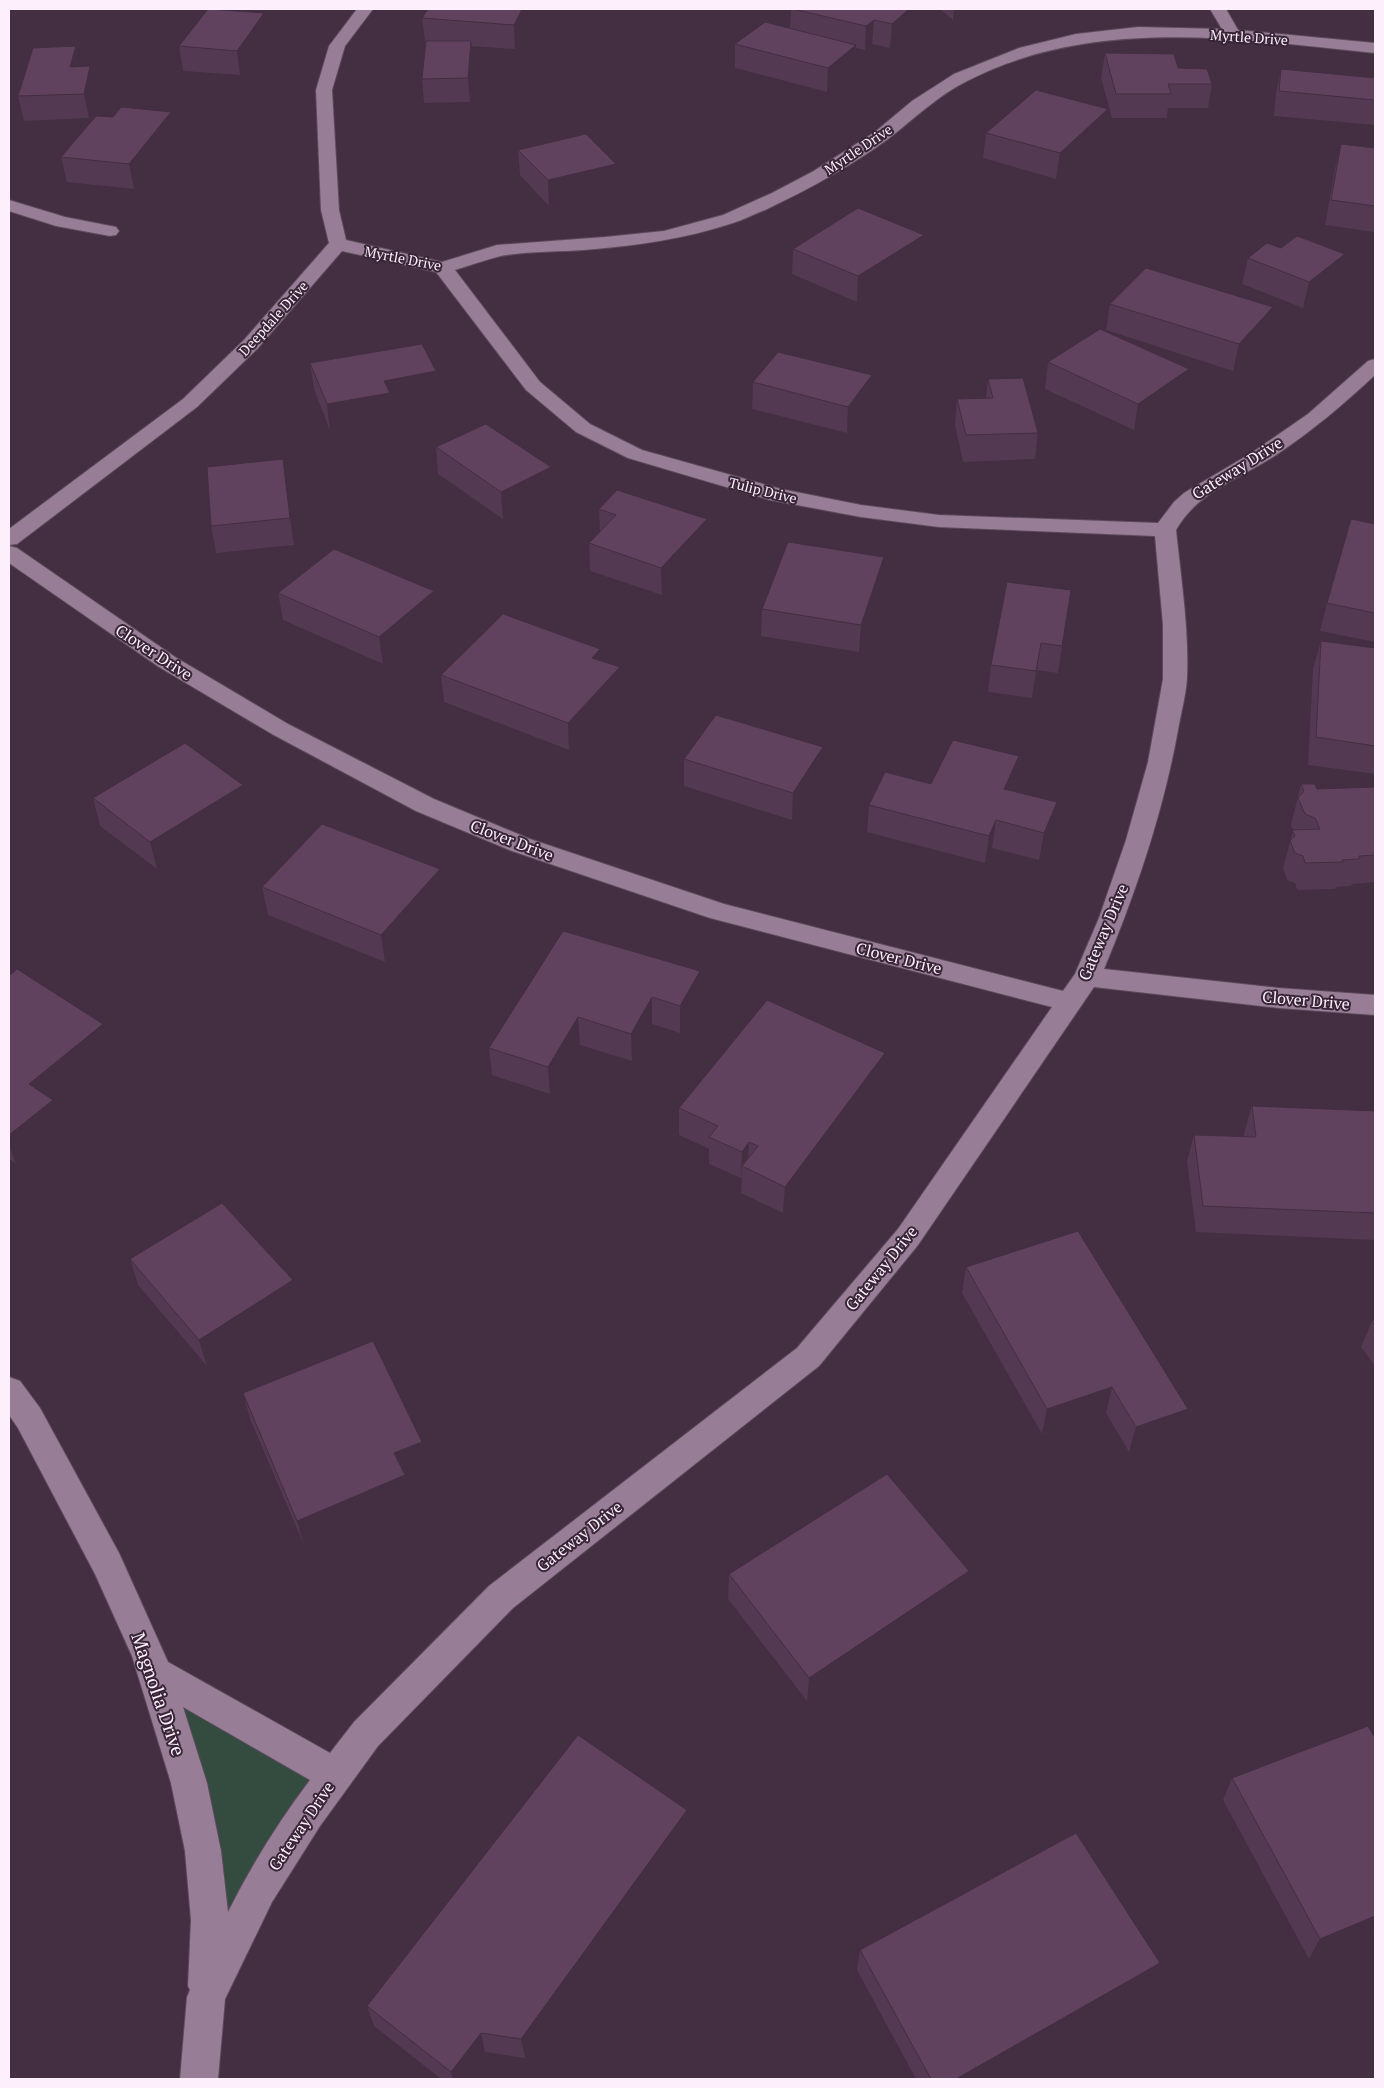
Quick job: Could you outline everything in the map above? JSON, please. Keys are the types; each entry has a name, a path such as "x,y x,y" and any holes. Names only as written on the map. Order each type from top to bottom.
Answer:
{"street":[{"path":"338,244 330,210 324,90 338,46 365,9"},
{"path":"1218,9 1233,35"},
{"name":"Myrtle Drive","path":"338,244 443,268 497,251 605,244 665,236 729,218 778,197 818,176 881,136 918,105 960,78 1024,51 1076,39 1138,32 1233,35 1375,48"},
{"path":"9,205 62,222 110,230"},
{"name":"Deepdale Drive","path":"9,539 190,403 251,344 338,244"},
{"name":"Tulip Drive","path":"443,268 533,386 582,428 635,454 778,496 861,511 939,521 1165,530"},
{"name":"Gateway Drive","path":"199,2079 206,1997 259,1889 307,1813 366,1734 501,1597 808,1357 908,1237 1087,976 1112,918 1139,840 1160,762 1175,679 1174,625 1165,530 1171,517 1197,492 1255,460 1318,416 1375,365"},
{"name":"Clover Drive","path":"9,554 167,662 280,729 425,805 521,845 718,912 1069,1002"},
{"name":"Clover Drive","path":"1087,976 1279,998 1375,1005"},
{"name":"Magnolia Drive","path":"9,1390 29,1418 107,1564 150,1655 189,1783 203,1851 210,1920 206,1997"},
{"path":"154,1672 336,1776"}],"green space":[{"path":"177,1696 323,1777 217,1947"}],"building":[{"path":"208,9 264,13 237,51 179,46"},
{"path":"428,9 522,9 514,25 422,18"},
{"path":"793,9 909,9 892,24 874,20 866,26"},
{"path":"765,22 856,45 828,68 735,44"},
{"path":"426,41 471,41 468,78 422,79"},
{"path":"76,46 70,67 90,66 84,94 18,96 33,48"},
{"path":"1105,53 1174,54 1178,68 1207,69 1212,84 1168,84 1171,94 1116,94"},
{"path":"1281,69 1375,78 1375,100 1279,91"},
{"path":"1036,90 1108,109 1060,153 986,133"},
{"path":"121,107 171,112 129,164 61,157 96,116 113,117"},
{"path":"586,134 616,164 548,180 518,150"},
{"path":"1341,144 1375,148 1375,206 1331,200"},
{"path":"858,208 924,235 858,276 793,249"},
{"path":"1297,236 1345,254 1309,282 1248,258 1267,243 1281,248"},
{"path":"1146,268 1273,307 1239,344 1110,304"},
{"path":"1100,329 1189,369 1138,404 1048,362"},
{"path":"422,344 436,371 384,381 390,393 327,404 310,363"},
{"path":"778,352 872,375 848,407 753,382"},
{"path":"1023,378 1038,433 966,435 957,399 993,398 988,379"},
{"path":"486,424 551,467 501,492 436,447"},
{"path":"283,459 290,518 211,526 207,467"},
{"path":"617,490 707,519 661,568 589,543 616,515 599,509"},
{"path":"1351,519 1375,524 1375,613 1327,603"},
{"path":"788,542 884,557 861,625 762,609"},
{"path":"334,549 434,591 379,637 278,593"},
{"path":"1007,582 1071,590 1062,646 1041,643 1036,671 991,665"},
{"path":"503,614 600,649 592,658 620,667 568,723 441,675"},
{"path":"1321,641 1375,648 1375,746 1316,737"},
{"path":"716,715 823,747 793,793 684,759"},
{"path":"953,740 1019,756 1004,789 1057,802 1044,833 996,820 989,836 869,805 885,772 931,784"},
{"path":"185,743 243,785 150,842 93,798"},
{"path":"1301,784 1315,784 1317,789 1375,787 1375,855 1359,856 1359,859 1342,860 1343,862 1305,863 1303,856 1295,853 1290,841 1295,836 1292,830 1320,829 1315,818 1305,814 1298,798 1304,791"},
{"path":"322,824 440,869 381,935 262,887"},
{"path":"563,931 700,971 680,1006 652,997 631,1034 578,1017 548,1067 489,1048"},
{"path":"17,969 103,1024 29,1084 53,1100 9,1135 9,976"},
{"path":"767,1000 885,1053 785,1187 742,1166 758,1146 749,1142 742,1152 709,1137 718,1126 679,1108"},
{"path":"1252,1106 1375,1111 1375,1213 1203,1206 1194,1135 1256,1137"},
{"path":"222,1203 293,1280 199,1340 130,1259"},
{"path":"1078,1231 1188,1409 1136,1427 1112,1387 1047,1409 966,1267"},
{"path":"373,1341 422,1442 394,1453 405,1475 297,1521 243,1393"},
{"path":"887,1474 969,1571 809,1678 729,1574"},
{"path":"1368,1726 1375,1738 1375,1916 1320,1939 1232,1778"},
{"path":"578,1735 687,1810 521,2039 481,2033 451,2072 367,2006"},
{"path":"1076,1833 1160,1963 956,2079 931,2079 860,1950"}]}
